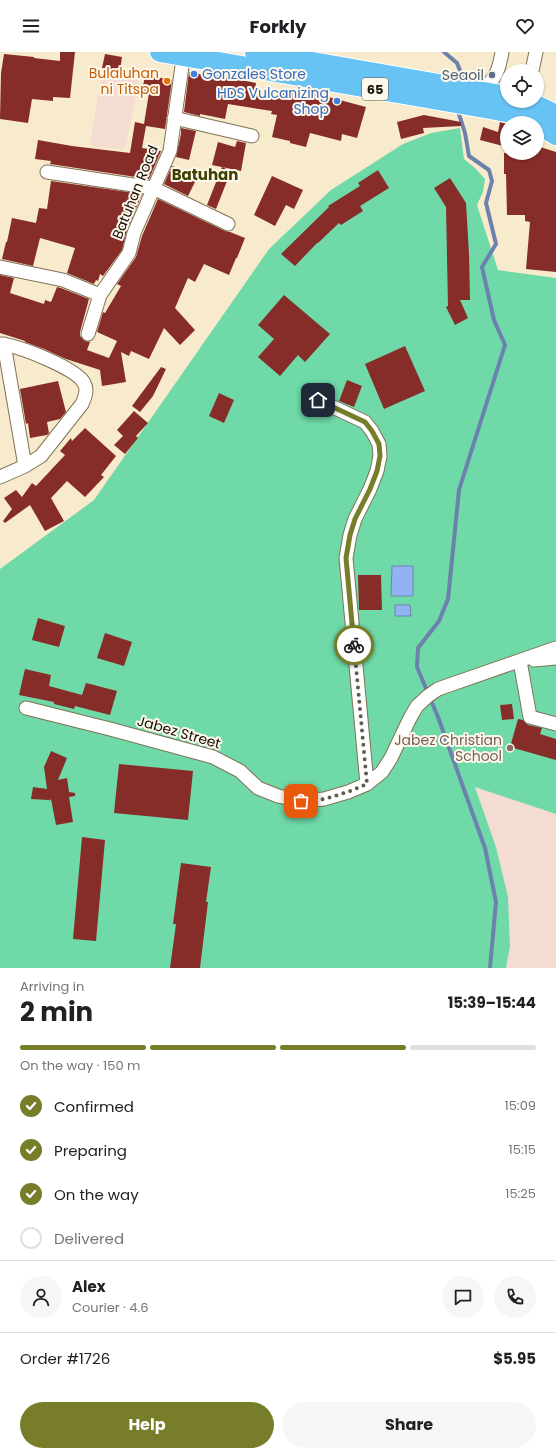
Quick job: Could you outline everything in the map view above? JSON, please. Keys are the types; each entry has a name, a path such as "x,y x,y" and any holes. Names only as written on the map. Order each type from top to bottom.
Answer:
{"highway":[{"name":"65","path":"160,52 184,54 440,92 480,99 512,113 539,111 556,135"},
{"name":"65","path":"255,52 440,92"},
{"name":"65","path":"480,99 500,97"}],"street":[{"path":"502,52 504,64"},
{"path":"533,64 536,52"},
{"name":"Batuhan Road","path":"88,334 100,295 129,253 134,233 170,151 184,54"},
{"path":"480,99 491,83 500,75"},
{"path":"174,118 252,136"},
{"path":"47,172 153,188 228,224"},
{"path":"0,267 63,280 100,295"},
{"path":"0,477 6,476 25,466 41,456 82,404 86,394 86,388 80,377 69,369 44,358 2,344 25,466"},
{"path":"318,400 365,422 379,444 380,456 377,471 355,519 350,535 346,558 367,784"},
{"name":"Jabez Street","path":"26,708 213,757 240,771 258,788 286,798 301,801 324,799 348,792 367,784 382,772 391,758 417,706 438,689 556,648"},
{"name":"Jabez Street","path":"520,661 556,658"},
{"path":"520,661 530,717 556,724"}],"shaded area":[{"path":"102,71 140,75 125,149 90,146"},
{"path":"475,786 556,814 556,968 506,968 510,946 496,847"}],"green space":[{"path":"460,128 464,159 485,179 483,192 477,205 498,270 556,278 556,814 475,787 496,847 508,897 510,946 506,968 0,968 0,569 94,500 269,249 331,190 403,144 431,133"}],"water":[{"path":"392,566 413,566 413,596 391,596"},
{"path":"395,605 410,605 411,616 395,616"}],"building":[{"path":"60,52 75,52 70,98 53,97 53,101 32,99 28,123 0,119 1,73 4,54 60,61"},
{"path":"105,54 122,57 120,71 102,68"},
{"path":"189,72 205,75 205,73 256,83 254,94 279,98 281,90 299,93 300,90 321,94 366,107 357,138 342,134 341,141 310,133 306,147 290,143 290,141 272,137 277,115 271,114 272,111 228,104 225,119 200,114 200,116 184,112"},
{"path":"145,75 172,80 165,129 146,126 142,148 161,151 149,179 50,164 51,161 35,159 38,140 130,153 135,122 144,124 149,93 142,92"},
{"path":"424,115 461,122 461,126 423,128 424,133 401,139 397,122"},
{"path":"500,122 500,145 480,140 483,127 498,132"},
{"path":"181,128 196,131 189,160 176,157"},
{"path":"237,141 246,143 241,171 212,165 218,142 235,147"},
{"path":"544,148 556,152 556,272 526,269 530,222 525,221 525,215 507,215 506,174 504,174 504,160 544,160"},
{"path":"172,166 198,176 188,196 164,184"},
{"path":"222,167 231,171 216,209 207,205"},
{"path":"378,170 389,188 360,206 363,211 341,225 339,223 295,266 281,254 329,207 328,206 360,186 358,183"},
{"path":"272,176 303,190 294,209 286,205 275,226 254,215"},
{"path":"450,178 466,203 469,254 470,300 460,300 468,318 455,325 446,307 448,306 446,207 434,188"},
{"path":"51,181 142,194 127,230 122,250 103,276 100,274 98,281 96,280 94,284 67,273 75,248 40,238 33,266 2,259 12,218 36,223 39,208 47,209"},
{"path":"158,199 225,231 245,238 229,275 204,264 195,282 188,278 175,308 195,330 180,345 164,328 149,359 131,351 129,356 121,352 126,382 102,386 100,370 66,359 25,341 0,333 0,275 14,278 10,293 44,304 45,300 51,302 57,287 89,299 80,336 85,341 90,342 87,350 109,358 117,341 97,332 103,312 105,313 121,286 117,284 136,257 142,236"},
{"path":"284,295 330,334 305,362 298,355 280,376 258,357 274,339 258,325"},
{"path":"405,346 425,391 384,409 365,364"},
{"path":"161,367 166,369 153,396 140,412 132,406"},
{"path":"347,380 362,386 354,407 339,401"},
{"path":"58,381 66,412 60,419 47,422 49,433 47,435 30,438 20,389"},
{"path":"219,393 234,400 224,423 209,416"},
{"path":"134,411 148,423 136,436 138,438 125,454 114,445 123,436 117,430"},
{"path":"85,428 116,456 101,475 104,477 85,497 67,481 51,498 64,521 45,531 30,505 5,523 3,521 12,509 4,498 16,490 22,497 32,483 36,486 65,455 60,451 71,438 72,441"},
{"path":"358,575 381,575 382,610 359,610"},
{"path":"38,618 65,626 59,647 32,640"},
{"path":"105,633 132,642 124,666 97,658"},
{"path":"25,669 51,675 49,686 82,695 86,683 117,691 110,715 75,706 74,709 54,704 54,702 19,695"},
{"path":"512,704 514,719 502,720 500,705"},
{"path":"518,719 523,720 528,725 542,728 540,734 556,739 556,760 510,747"},
{"path":"51,751 67,758 58,780 67,778 69,792 75,793 75,796 69,797 73,822 56,825 51,799 49,801 31,799 33,787 47,789 44,767"},
{"path":"119,764 193,771 188,820 114,813"},
{"path":"82,837 105,840 96,941 73,939"},
{"path":"181,863 211,867 200,968 170,968 176,924 173,924"}],"waterway":[{"path":"444,52 457,63 463,78"},
{"path":"458,111 465,133 469,156 489,170 492,181 486,203 496,244 482,267 494,320 505,345 459,490 448,599 439,621 418,648 417,667 438,717 485,848 496,902 490,968"}],"way so far":[{"path":"301,801 324,799 348,792 367,784 354,645"}],"place":[{"name":"Gonzales Store","path":"194,74"},
{"name":"Seaoil","path":"492,75"},
{"name":"Bulaluhan ni Titspa","path":"167,81"},
{"name":"HDS Vulcanizing Shop","path":"337,101"},
{"name":"Jabez Christian School","path":"510,748"}],"district":[{"name":"Batuhan","path":"205,174"}],"route":[{"path":"318,400 365,422 379,444 380,456 377,471 355,519 350,535 346,558 354,645"}]}
